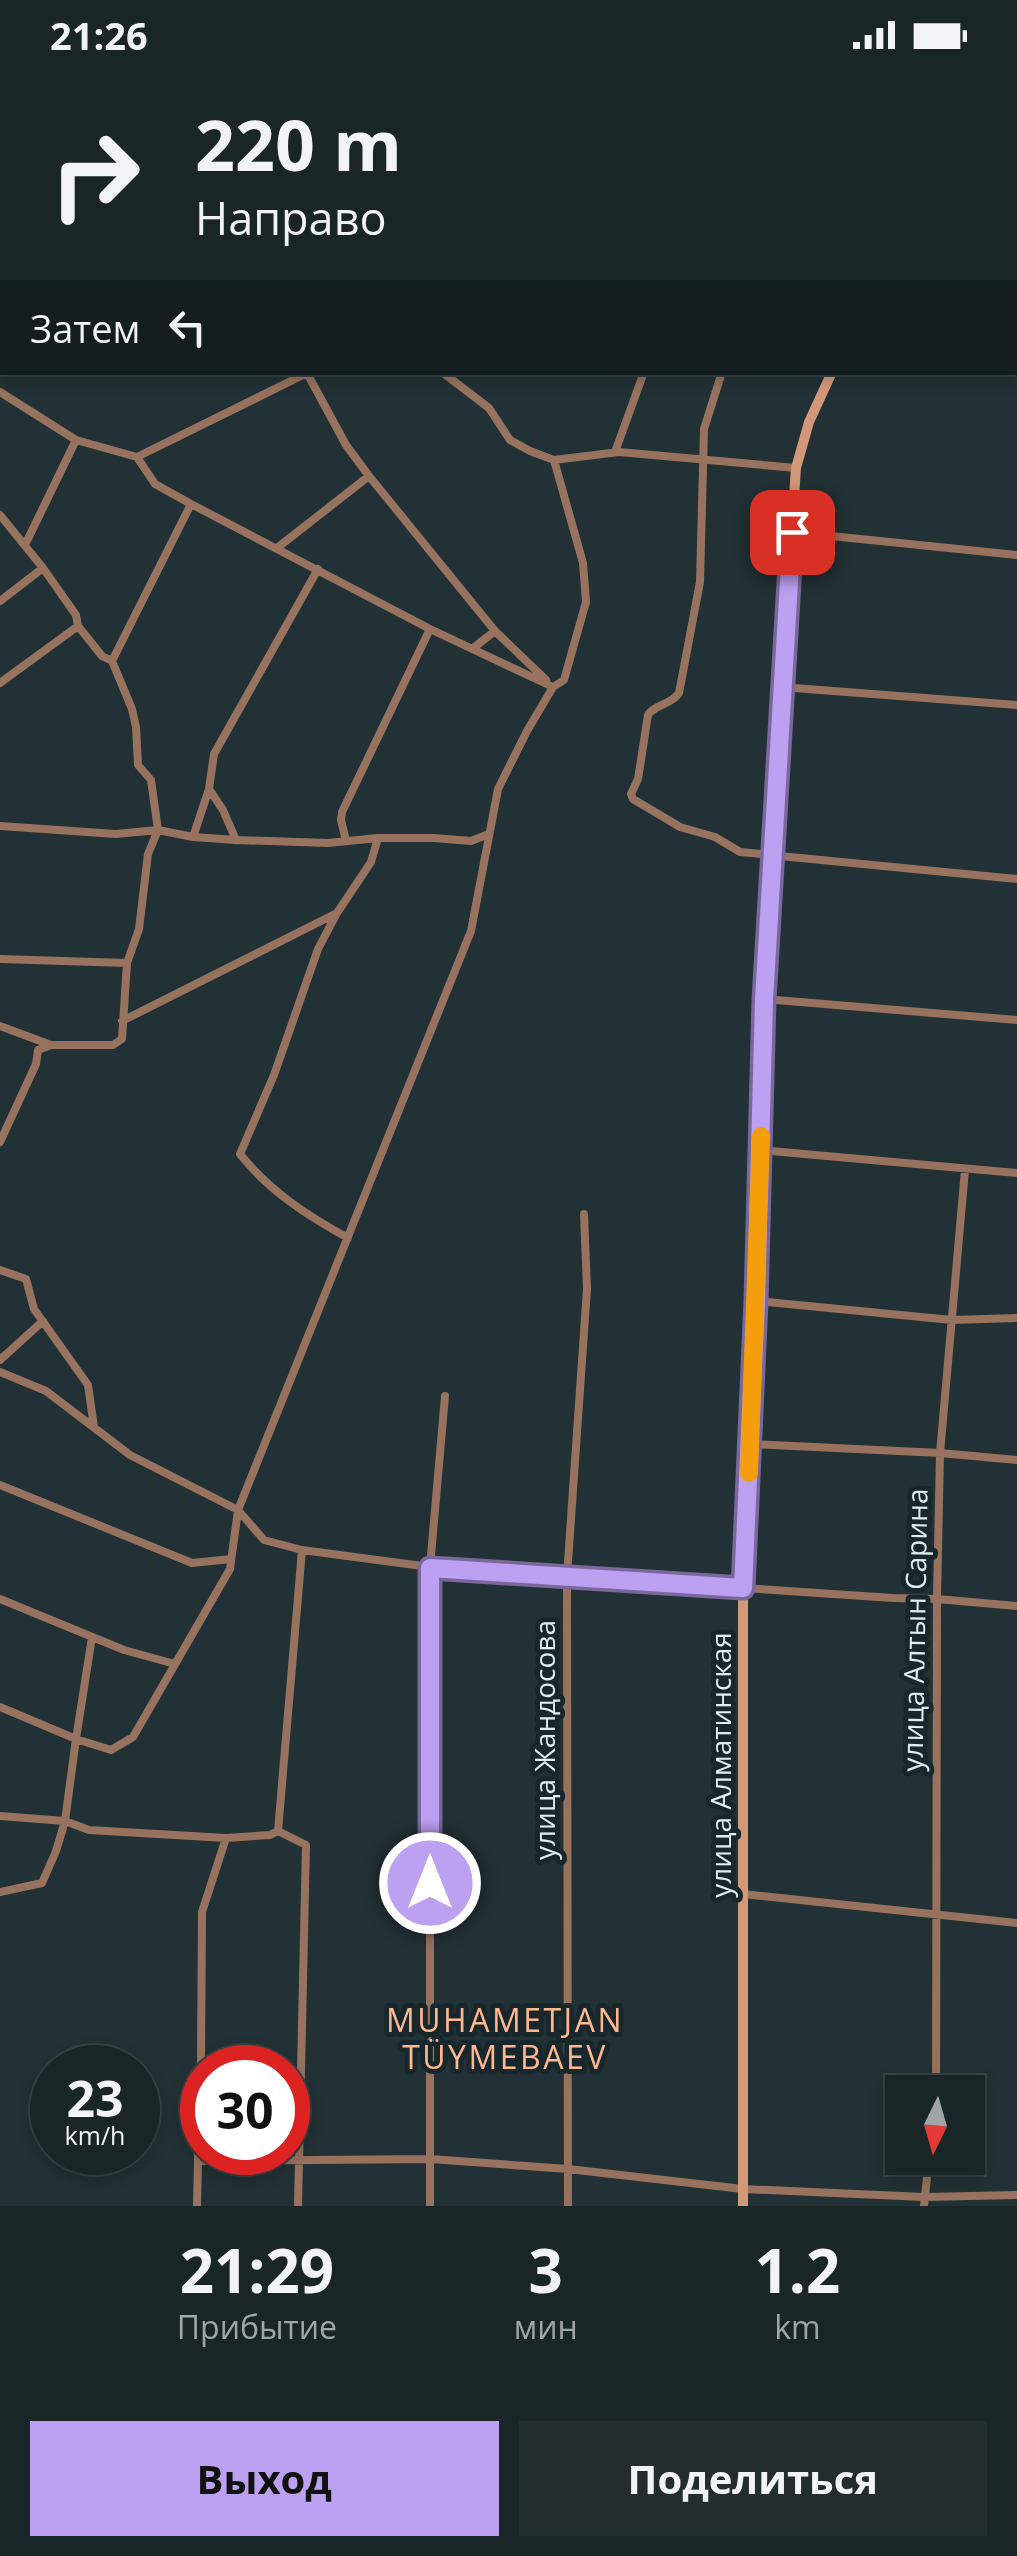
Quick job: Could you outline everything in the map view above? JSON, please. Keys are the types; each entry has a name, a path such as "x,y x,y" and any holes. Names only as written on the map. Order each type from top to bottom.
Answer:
{"street":[{"path":"137,457 303,375"},
{"path":"308,375 346,446 369,476 496,631 553,687"},
{"path":"446,375 489,408 510,440 554,460 616,452 796,468"},
{"path":"616,452 643,375"},
{"path":"721,375 704,430 700,582 679,693 675,700 650,710 638,780 630,794 638,804 740,852 1017,879"},
{"name":"улица Алматинская","path":"743,2206 743,1588 764,1000 796,468 809,422 831,375"},
{"path":"0,392 76,440 137,457 155,484 191,504 430,630 553,687"},
{"path":"25,545 76,440"},
{"path":"0,1707 111,1750 133,1737 230,1568 238,1510 472,931 498,789 553,687 564,680 586,602 584,563 554,460"},
{"path":"277,548 369,476"},
{"path":"112,661 191,504"},
{"path":"0,514 43,568 76,616 78,626 102,656 112,661 132,709 138,764 151,780 158,830 148,854 138,929 127,963 122,1039 113,1045 50,1045 0,1026"},
{"path":"792,532 1017,555"},
{"path":"0,601 43,568"},
{"path":"193,837 209,790 214,754 318,569"},
{"path":"0,683 78,626"},
{"path":"346,841 341,820 344,806 430,630"},
{"path":"472,649 496,631"},
{"path":"780,687 1017,705"},
{"path":"209,790 236,840"},
{"path":"0,826 116,834 158,830 193,837 328,843 378,838 471,841 488,834"},
{"path":"348,1238 308,1216 278,1193 240,1154 280,1060 318,949 371,862 378,838"},
{"path":"122,1021 337,913"},
{"path":"0,959 127,963"},
{"path":"764,1000 1017,1020"},
{"path":"0,1141 36,1064 38,1050 50,1045"},
{"path":"760,1150 1017,1173"},
{"name":"улица Алтын Сарина","path":"936,2075 940,1453 966,1170"},
{"name":"улица Жандосова","path":"568,2206 566,1576 587,1289 584,1214"},
{"path":"0,1270 26,1280 34,1309 88,1386 94,1427"},
{"path":"756,1301 952,1320 1017,1318"},
{"path":"0,1360 43,1321"},
{"path":"0,1372 46,1391 130,1455 238,1510 264,1540 302,1550 430,1568 1017,1606"},
{"path":"430,2206 430,1568 446,1396"},
{"path":"750,1444 1017,1460"},
{"path":"0,1485 192,1563 231,1559"},
{"path":"278,1831 302,1550"},
{"path":"0,1599 124,1650 175,1664"},
{"path":"0,1892 42,1883 56,1850 65,1821 92,1637"},
{"path":"0,1816 65,1821 90,1830 226,1838 278,1831"},
{"path":"278,1831 306,1845 301,2045"},
{"path":"202,2045 202,1912 226,1838"},
{"path":"743,1894 1017,1923"},
{"path":"310,2161 430,2159 568,2169 743,2189 924,2201 1017,2194"},
{"path":"197,2206 198,2175"},
{"path":"298,2175 298,2206"},
{"path":"924,2201 927,2175"}],"slow traffic":[{"path":"749,1473 761,1136"}],"district":[{"name":"MUHAMETJAN TÜYMEBAEV","path":"505,2040"}],"route":[{"path":"430,1883 430,1568 743,1588 764,1000 792,532"}]}
